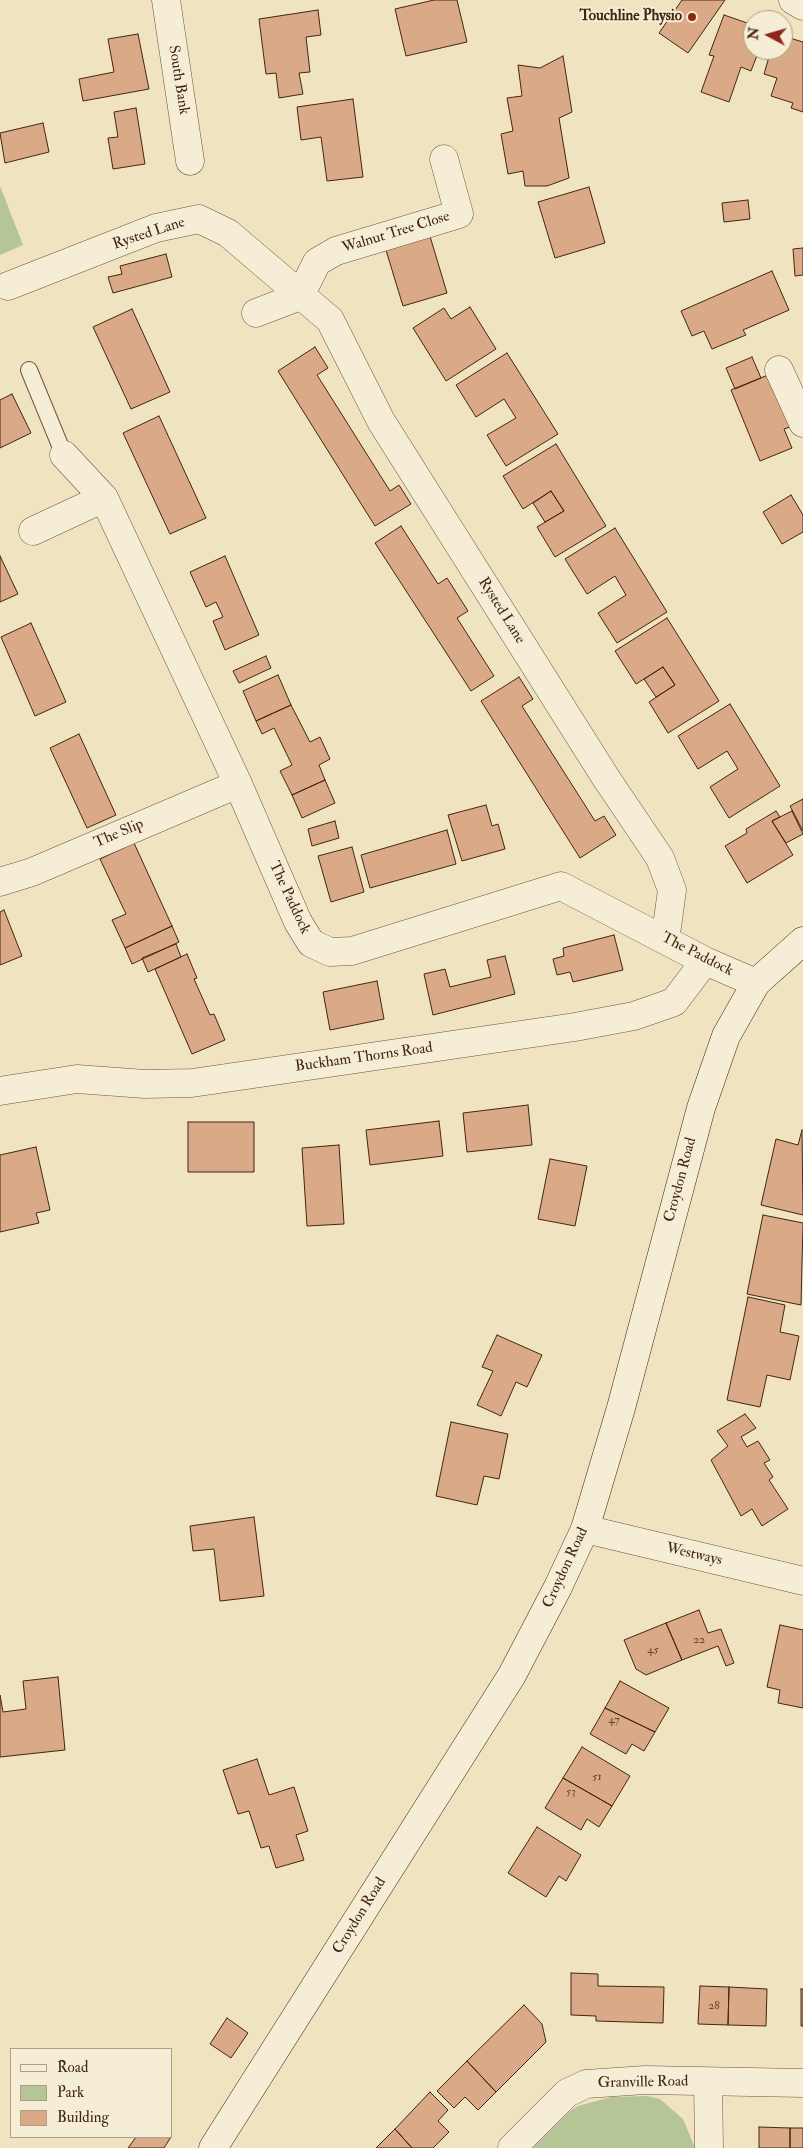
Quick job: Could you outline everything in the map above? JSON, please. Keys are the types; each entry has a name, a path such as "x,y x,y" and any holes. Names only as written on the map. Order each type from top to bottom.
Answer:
{"street":[{"name":"South Bank","path":"166,0 190,161"},
{"path":"793,0 803,6"},
{"name":"Walnut Tree Close","path":"300,296 317,262 336,251 459,214 444,159"},
{"name":"Rysted Lane","path":"4,287 156,228 199,218 228,233 330,320 381,421 606,778 660,858 672,890 667,927 662,937"},
{"path":"256,313 300,296"},
{"path":"779,370 803,423"},
{"name":"The Paddock","path":"64,456 104,498 238,784 298,922 311,943 330,952 352,951 561,886 705,961 756,983"},
{"path":"33,532 104,498"},
{"name":"The Slip","path":"0,882 32,872 238,784"},
{"name":"Croydon Road","path":"213,2148 512,1675 558,1587 584,1529 621,1408 701,1108 726,1036 756,983 803,941"},
{"name":"Buckham Thorns Road","path":"0,1091 77,1079 145,1084 192,1083 576,1027 634,1016 674,1002 705,961"},
{"name":"Westways","path":"584,1529 803,1581"},
{"name":"Granville Road","path":"512,2148 567,2093 586,2084 645,2080 708,2083 803,2083"},
{"name":"Granville Road","path":"708,2083 708,2148"}],"lane":[{"path":"28,370 64,456"}],"green space":[{"path":"0,186 23,245 0,255"},
{"path":"647,2096 660,2099 683,2119 695,2148 533,2148 569,2112 578,2106 611,2097"}],"building":[{"path":"434,0 457,0 467,42 406,56 395,9"},
{"name":"Touchline Physio","path":"682,0 725,0 688,53 659,33"},
{"path":"318,10 321,35 306,37 310,72 299,73 303,94 279,98 276,73 266,74 259,19"},
{"path":"724,15 743,22 743,60 755,60 751,71 741,67 729,102 701,92 714,56 709,55"},
{"path":"138,34 149,89 83,101 79,79 114,72 108,39"},
{"path":"793,39 803,42 803,112 791,108 793,103 771,96 777,78 764,74 768,60 793,60"},
{"path":"563,56 572,112 559,118 569,178 547,186 525,186 523,171 508,174 501,134 513,131 507,98 522,96 518,65 540,68"},
{"path":"353,99 363,177 327,181 321,137 301,140 297,107"},
{"path":"136,108 145,164 113,169 108,138 118,137 114,112"},
{"path":"43,123 49,152 5,163 0,133"},
{"path":"589,187 605,243 555,258 538,202"},
{"path":"748,200 750,219 724,222 722,203"},
{"path":"429,233 447,293 403,306 385,247"},
{"path":"803,248 803,275 795,276 793,249"},
{"path":"166,254 172,277 113,293 108,277 122,274 120,266"},
{"path":"772,271 789,310 743,330 746,335 712,349 704,331 692,336 681,311"},
{"path":"470,307 496,349 446,381 413,328 444,308 451,319"},
{"path":"132,309 170,392 131,409 93,327"},
{"path":"315,347 328,368 317,375 390,491 399,485 411,504 375,526 278,371"},
{"path":"507,353 558,434 506,466 487,435 516,418 504,399 476,417 456,385"},
{"path":"752,357 761,378 735,389 726,368"},
{"path":"768,375 790,427 784,429 792,448 760,461 731,390"},
{"path":"12,394 31,433 0,448 0,400"},
{"path":"159,416 206,518 170,534 123,433"},
{"path":"556,444 606,526 555,557 537,527 564,511 551,491 523,509 503,476"},
{"path":"551,491 564,511 545,522 533,503"},
{"path":"791,495 803,515 803,532 782,544 763,512"},
{"path":"401,526 438,584 447,578 468,611 457,618 494,676 471,691 375,543"},
{"path":"615,528 667,612 617,643 598,613 626,595 615,576 587,594 565,559"},
{"path":"0,556 18,594 0,602"},
{"path":"225,556 259,635 225,650 213,621 223,617 216,602 206,607 190,572"},
{"path":"667,618 719,701 668,733 649,702 675,685 663,667 636,684 615,651"},
{"path":"31,623 66,702 35,716 1,637"},
{"path":"266,656 271,668 239,683 233,671"},
{"path":"663,667 675,685 656,697 644,679"},
{"path":"278,675 291,705 256,721 243,691"},
{"path":"519,677 533,699 522,706 595,821 604,816 616,835 580,858 481,701"},
{"path":"730,704 780,786 729,818 710,787 738,769 727,751 698,769 678,736"},
{"path":"291,705 310,742 320,737 330,759 319,765 325,780 292,795 280,771 292,765 274,728 262,734 256,721"},
{"path":"79,734 116,815 87,828 50,748"},
{"path":"325,780 335,803 302,818 292,795"},
{"path":"803,799 803,831 790,806"},
{"path":"486,805 492,826 498,824 505,849 462,861 448,815"},
{"path":"776,811 780,817 772,821 793,855 747,883 725,846 747,833 746,829"},
{"path":"792,811 803,834 786,843 772,821"},
{"path":"335,821 339,838 312,846 308,829"},
{"path":"447,830 456,864 370,888 361,855"},
{"path":"134,843 172,926 125,948 112,920 126,914 100,859"},
{"path":"352,847 364,892 331,902 318,856"},
{"path":"4,910 22,956 0,965 0,912"},
{"path":"172,926 179,942 132,964 125,948"},
{"path":"614,935 623,970 573,982 570,972 557,975 553,959 564,956 563,948"},
{"path":"176,944 181,957 148,972 142,958"},
{"path":"187,954 197,978 194,979 210,1015 214,1014 225,1040 192,1054 155,969"},
{"path":"505,956 515,994 433,1015 424,974 445,969 450,987 491,977 487,960"},
{"path":"377,981 384,1019 330,1030 323,992"},
{"path":"528,1105 532,1145 467,1152 463,1113"},
{"path":"439,1121 443,1156 370,1165 366,1130"},
{"path":"188,1122 254,1122 254,1172 188,1172"},
{"path":"802,1130 803,1215 761,1205 776,1139 798,1145"},
{"path":"339,1145 344,1224 307,1226 302,1148"},
{"path":"36,1147 50,1210 36,1213 39,1223 0,1232 0,1155"},
{"path":"550,1159 587,1166 575,1226 538,1219"},
{"path":"763,1215 803,1223 801,1305 747,1294"},
{"path":"748,1297 785,1305 780,1332 799,1336 790,1380 767,1375 760,1407 727,1400"},
{"path":"497,1335 542,1355 527,1387 516,1382 501,1416 477,1405 493,1371 482,1367"},
{"path":"745,1414 756,1428 741,1437 747,1447 758,1441 770,1460 764,1463 773,1477 769,1480 788,1509 762,1526 752,1509 741,1516 711,1460 728,1446 717,1431"},
{"path":"451,1422 508,1434 499,1479 484,1476 477,1505 436,1496"},
{"path":"254,1517 264,1596 220,1601 214,1549 193,1551 190,1526"},
{"path":"699,1610 708,1633 721,1629 734,1663 726,1666 718,1646 682,1660 666,1623"},
{"path":"666,1623 682,1660 646,1675 636,1669 624,1640"},
{"path":"780,1625 803,1630 803,1708 778,1703 780,1690 767,1687"},
{"path":"58,1677 65,1750 0,1757 0,1695 3,1712 26,1709 23,1681"},
{"path":"620,1681 669,1708 655,1732 605,1708"},
{"path":"605,1708 655,1732 644,1751 632,1744 626,1754 590,1734"},
{"path":"582,1747 630,1776 612,1806 563,1778"},
{"path":"257,1759 269,1795 294,1787 308,1831 296,1835 304,1860 276,1868 269,1846 261,1848 249,1811 238,1814 223,1770"},
{"path":"563,1778 612,1806 599,1827 587,1819 581,1830 545,1808"},
{"path":"537,1827 581,1855 566,1881 559,1876 546,1897 508,1873"},
{"path":"571,1973 598,1974 598,1986 664,1987 663,2023 596,2021 596,2016 571,2015"},
{"path":"700,1986 729,1987 728,2025 698,2024"},
{"path":"729,1987 767,1989 766,2026 728,2025"},
{"path":"801,1989 803,1989 803,2026 801,2026"},
{"path":"524,2005 542,2024 546,2042 496,2092 467,2061"},
{"path":"227,2018 248,2033 231,2058 210,2044"},
{"path":"467,2061 496,2092 478,2110 465,2097 454,2108 437,2091"},
{"path":"430,2092 448,2110 438,2121 449,2132 433,2148 412,2148 395,2129"},
{"path":"759,2127 790,2128 790,2148 759,2148"},
{"path":"790,2128 803,2128 803,2148 790,2148"},
{"path":"395,2129 412,2148 376,2148"},
{"path":"135,2138 170,2138 164,2148 128,2148"}],"place":[{"name":"Touchline Physio","path":"692,17"}]}
